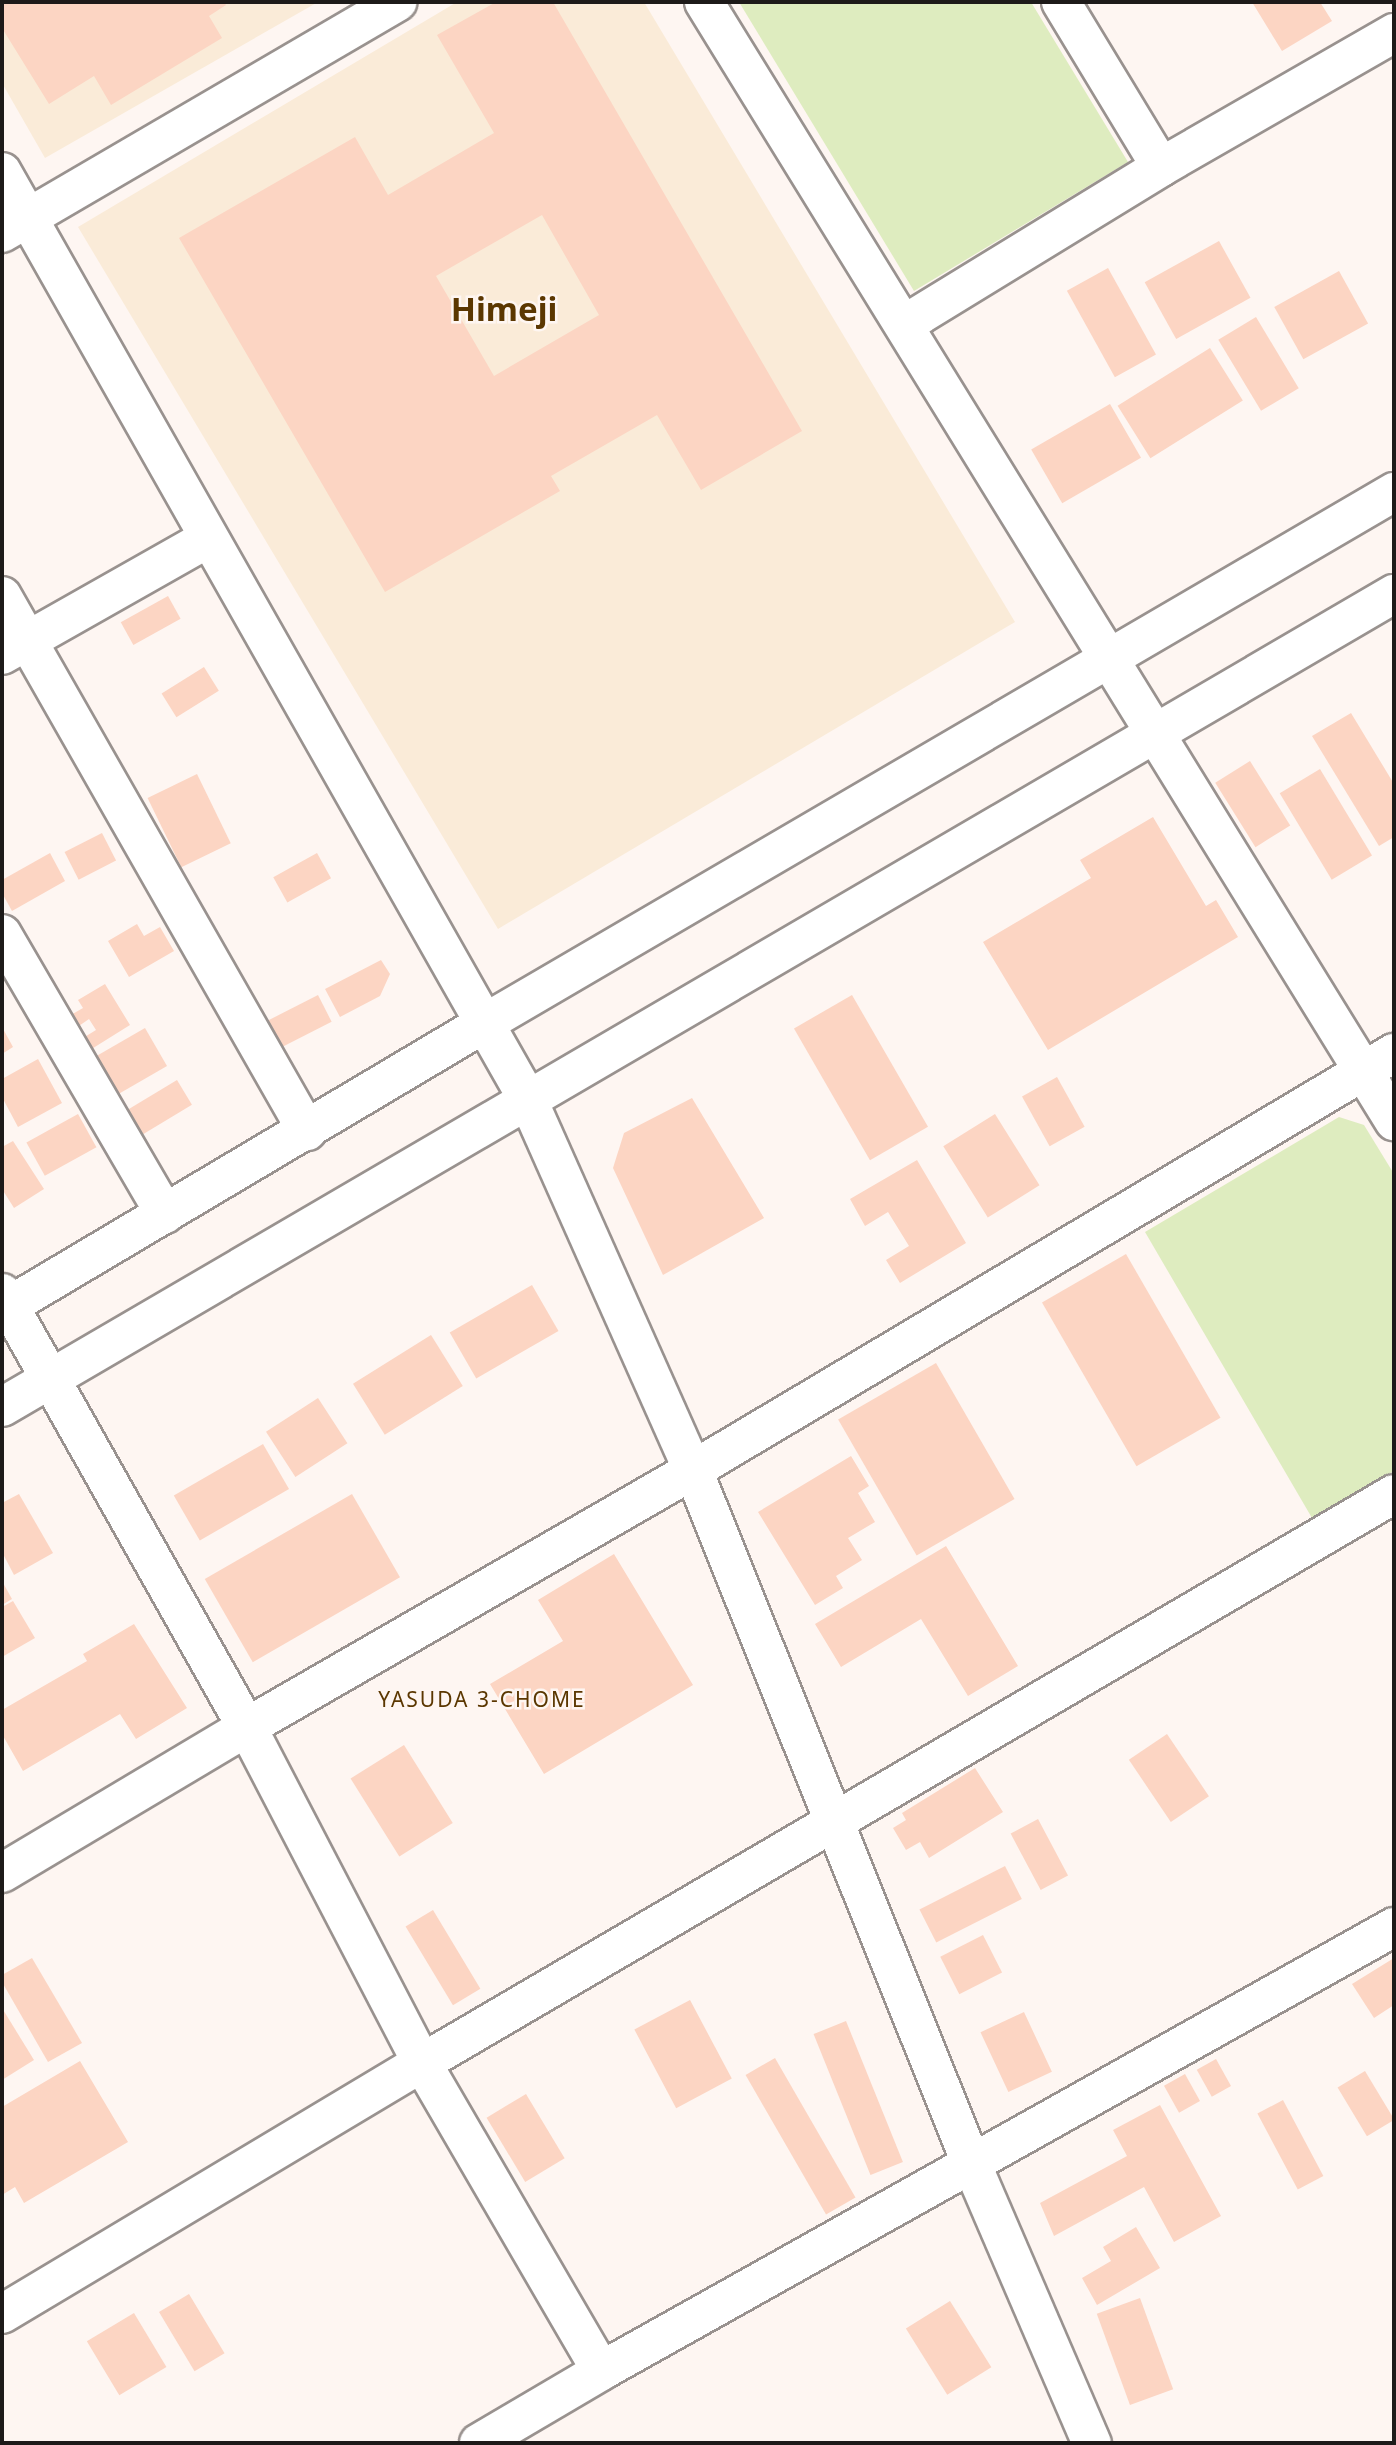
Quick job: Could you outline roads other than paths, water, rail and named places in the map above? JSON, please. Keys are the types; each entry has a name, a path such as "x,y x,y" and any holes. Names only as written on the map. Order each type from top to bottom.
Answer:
{"street":[{"path":"15,225 398,2"},
{"path":"704,2 905,324 1108,660 1379,1062 1394,1121"},
{"path":"1061,2 1161,167"},
{"path":"905,324 1161,167 1394,33"},
{"path":"2,172 15,225 207,539 528,1100 693,1470 972,2165 1092,2443"},
{"path":"601,2371 422,2063 247,1727 4,1303 165,1214 485,1023 1394,492"},
{"path":"14,648 207,539"},
{"path":"2,1407 1394,594"},
{"path":"2,596 14,648 307,1130"},
{"path":"2,934 165,1214"},
{"path":"2,1873 247,1727 693,1470 1379,1062"},
{"path":"2,2314 422,2063 1394,1494"},
{"path":"479,2443 601,2371 1394,1927"}],"district":[{"name":"Himeji","path":"504,309"},
{"name":"YASUDA 3-CHOME","path":"482,1699"}]}
